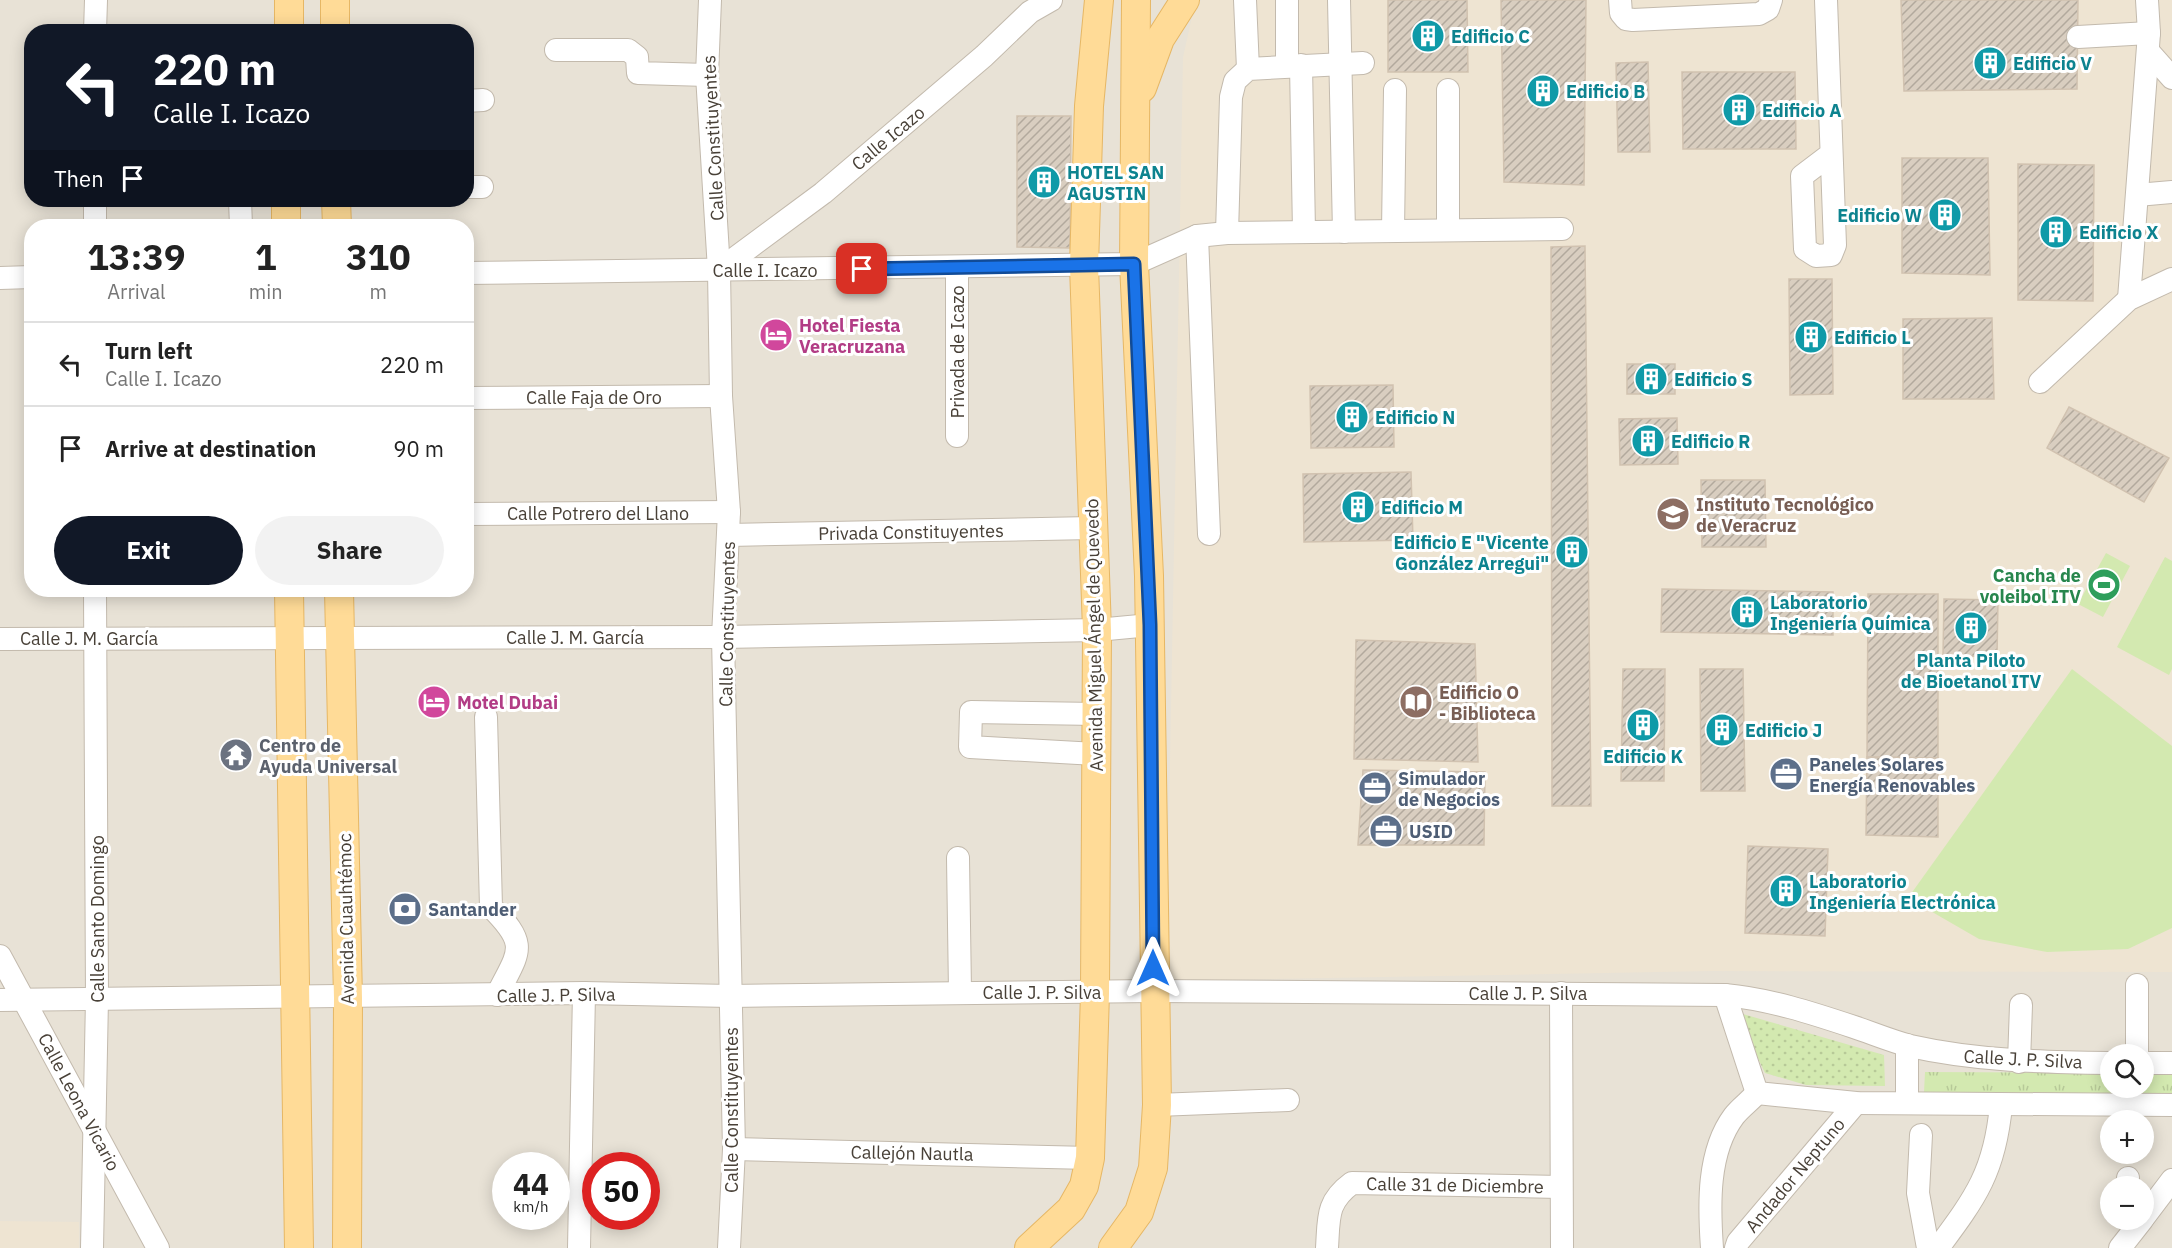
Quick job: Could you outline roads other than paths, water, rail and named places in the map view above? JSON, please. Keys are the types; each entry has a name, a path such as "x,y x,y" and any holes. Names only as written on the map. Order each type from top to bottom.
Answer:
{"main road":[{"path":"289,0 289,24"},
{"path":"335,0 335,24"},
{"path":"1101,0 1119,15 1136,65"},
{"name":"Avenida Miguel Ángel de Quevedo","path":"1029,1248 1071,1209 1084,1186 1090,1158 1095,993 1097,630 1084,266 1089,105 1101,0"},
{"path":"1113,1248 1139,1212 1153,1168 1157,1105 1153,991 1150,625 1134,264 1136,0"},
{"path":"1136,104 1160,39 1185,0"},
{"path":"289,597 297,996 299,1248"},
{"name":"Avenida Cuauhtémoc","path":"339,597 348,998 347,1248"}],"street":[{"path":"95,24 96,0"},
{"name":"Calle Constituyentes","path":"710,0 708,75 719,270 721,396 729,512 723,637 734,1149 729,1248"},
{"name":"Calle Icazo","path":"719,270 823,193 984,56 1030,12 1051,0"},
{"path":"1245,0 1248,69"},
{"path":"1287,0 1294,66 1304,232"},
{"path":"1339,0 1352,63 1344,232"},
{"path":"1620,0 1621,13 1626,19 1633,20 1759,14 1768,9 1771,0"},
{"path":"1826,0 1831,154"},
{"path":"2129,299 2134,258 2148,42 2147,0"},
{"path":"2078,37 2148,42"},
{"path":"2148,42 2172,78"},
{"path":"556,50 628,50 637,57 638,73 708,75"},
{"path":"1227,233 1232,97 1235,81 1248,69 1352,63"},
{"path":"1393,231 1395,90"},
{"path":"1448,90 1448,230"},
{"path":"2137,195 2172,192"},
{"path":"1134,264 1197,236 1227,233 1562,229"},
{"path":"1197,236 1209,534"},
{"name":"Calle I. Icazo","path":"474,273 1134,264"},
{"name":"Privada de Icazo","path":"957,268 957,436"},
{"path":"0,278 24,277"},
{"path":"2040,382 2129,299 2172,279"},
{"name":"Calle Faja de Oro","path":"474,398 721,396"},
{"name":"Calle Potrero del Llano","path":"474,514 729,512"},
{"name":"Privada Constituyentes","path":"729,535 1092,528"},
{"name":"Calle Santo Domingo","path":"92,1248 97,999 95,597"},
{"name":"Calle J. M. García","path":"0,639 723,637 1097,630 1150,625"},
{"path":"1096,754 970,747 971,712 1097,714"},
{"path":"486,717 491,907 508,924 517,938 518,953 497,995"},
{"path":"958,858 960,992"},
{"name":"Calle Leona Vicario","path":"0,956 158,1248"},
{"path":"2137,1044 2138,985"},
{"name":"Calle J. P. Silva","path":"0,1000 297,996 348,998 584,993 730,996 1153,991 1725,995 1751,997 1819,1015 1907,1045 1970,1058 2019,1062 2100,1062"},
{"path":"579,1248 584,993"},
{"path":"1561,993 1562,1248"},
{"path":"1725,995 1757,1093"},
{"path":"2019,1062 2021,1005"},
{"path":"1907,1045 1907,1103"},
{"path":"2154,1063 2172,1063"},
{"path":"1757,1093 1856,1103 2172,1105"},
{"path":"1712,1248 1710,1211 1717,1150 1734,1117 1757,1093"},
{"path":"1157,1105 1288,1100"},
{"name":"Andador Neptuno","path":"1736,1248 1738,1242 1856,1103"},
{"path":"1938,1248 1975,1198 1989,1166 1999,1129 2001,1105"},
{"path":"1921,1135 1918,1194 1928,1248"},
{"name":"Callejón Nautla","path":"734,1149 1090,1158"},
{"path":"2154,1204 2172,1180"},
{"name":"Calle 31 de Diciembre","path":"1327,1248 1329,1210 1337,1194 1352,1183 1560,1187"},
{"path":"2119,1248 2121,1230"},
{"path":"2119,1248 2133,1230"}],"place":[{"name":"Edificio C","path":"1428,36"},
{"name":"Edificio V","path":"1990,63"},
{"name":"Edificio B","path":"1543,91"},
{"name":"Edificio A","path":"1739,110"},
{"name":"HOTEL SAN AGUSTIN","path":"1044,182"},
{"name":"Edificio W","path":"1945,215"},
{"name":"Edificio X","path":"2056,232"},
{"name":"Hotel Fiesta Veracruzana","path":"776,335"},
{"name":"Edificio L","path":"1811,337"},
{"name":"Edificio S","path":"1651,379"},
{"name":"Edificio N","path":"1352,417"},
{"name":"Edificio R","path":"1648,441"},
{"name":"Edificio M","path":"1358,507"},
{"name":"Instituto Tecnológico de Veracruz","path":"1673,514"},
{"name":"Edificio E \"Vicente González Arregui\"","path":"1572,552"},
{"name":"Cancha de voleibol ITV","path":"2104,585"},
{"name":"Laboratorio Ingeniería Química","path":"1747,612"},
{"name":"Planta Piloto de Bioetanol ITV","path":"1971,628"},
{"name":"Motel Dubai","path":"434,702"},
{"name":"Edificio O - Biblioteca","path":"1416,702"},
{"name":"Edificio K","path":"1643,725"},
{"name":"Edificio J","path":"1722,730"},
{"name":"Centro de Ayuda Universal","path":"236,755"},
{"name":"Paneles Solares Energía Renovables","path":"1786,774"},
{"name":"Simulador de Negocios","path":"1375,788"},
{"name":"USID","path":"1386,831"},
{"name":"Laboratorio Ingeniería Electrónica","path":"1786,891"},
{"name":"Santander","path":"405,909"}]}
